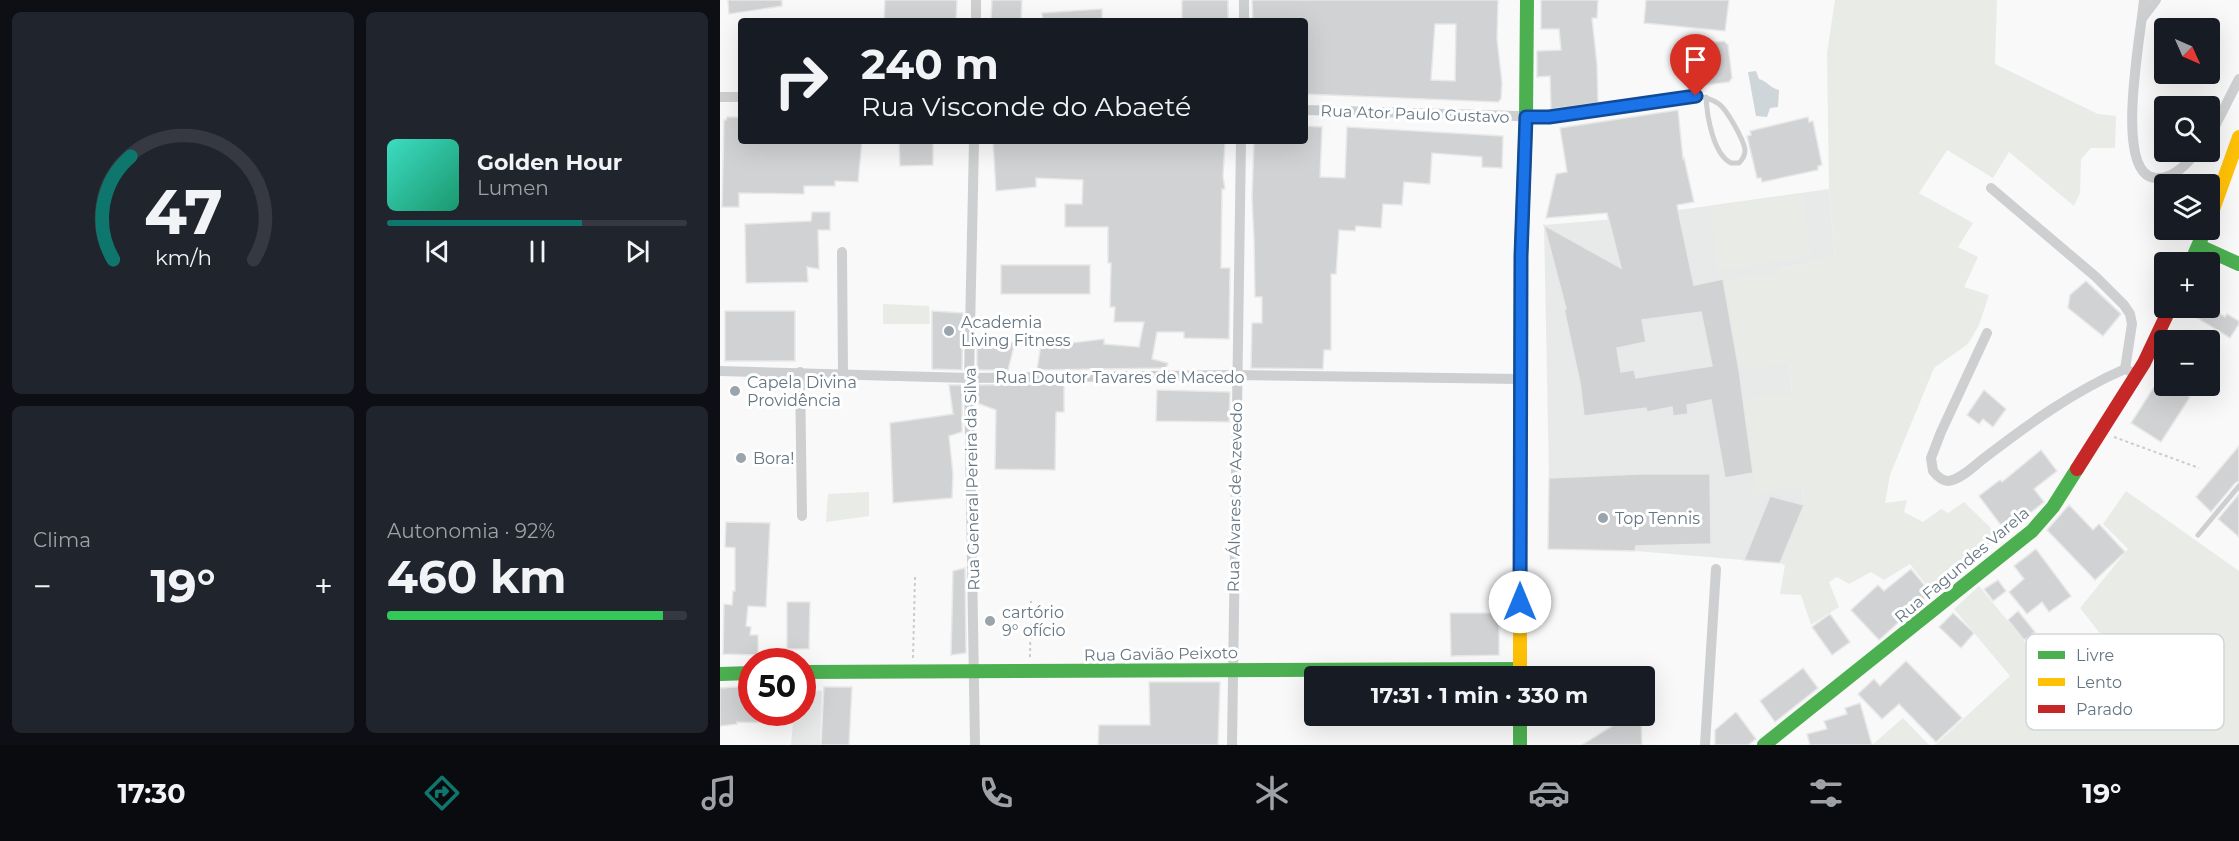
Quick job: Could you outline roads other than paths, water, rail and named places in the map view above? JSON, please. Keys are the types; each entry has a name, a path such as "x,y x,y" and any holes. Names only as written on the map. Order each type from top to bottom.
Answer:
{"main road":[{"path":"1520,666 1521,256 1527,0"},
{"path":"2220,190 2239,136"},
{"path":"2196,252 2201,240"},
{"path":"2199,246 2239,264"},
{"name":"Rua Fagundes Varela","path":"1764,745 2032,531 2053,507 2164,318"},
{"name":"Rua Gavião Peixoto","path":"816,672 1304,671"},
{"path":"720,674 738,673"},
{"path":"1520,726 1520,745"}],"street":[{"path":"976,0 976,18"},
{"path":"1244,0 1244,18"},
{"path":"2144,0 2131,113 2136,164 2144,174 2152,178 2164,178 2172,175 2186,162"},
{"path":"2143,17 2156,0"},
{"path":"2220,116 2239,79"},
{"path":"720,97 738,97"},
{"name":"Rua Ator Paulo Gustavo","path":"1308,110 1549,117 1625,107"},
{"name":"Rua General Pereira da Silva","path":"974,144 969,378 975,745"},
{"name":"Rua Álvares de Azevedo","path":"1232,745 1241,144"},
{"path":"1987,333 1931,458 1933,471 1941,479 1947,481 1956,479 2017,433 2088,387 2131,371 2132,324 2130,314 2124,305 1991,188"},
{"path":"842,252 843,374"},
{"name":"Rua Doutor Tavares de Macedo","path":"720,371 969,378 1238,375 1520,380"},
{"path":"800,372 802,516"},
{"path":"1706,745 1716,569"}],"lane":[{"path":"1625,107 1696,96 1706,97 1721,106 1744,145 1744,155 1739,163 1731,163 1723,157 1708,125 1706,97"},
{"path":"2198,535 2239,486"}],"place":[{"name":"Academia Living Fitness","path":"949,331"},
{"name":"Capela Divina Providência","path":"735,391"},
{"name":"Bora!","path":"741,458"},
{"name":"Top Tennis","path":"1603,518"},
{"name":"cartório 9° ofício","path":"990,621"}]}
